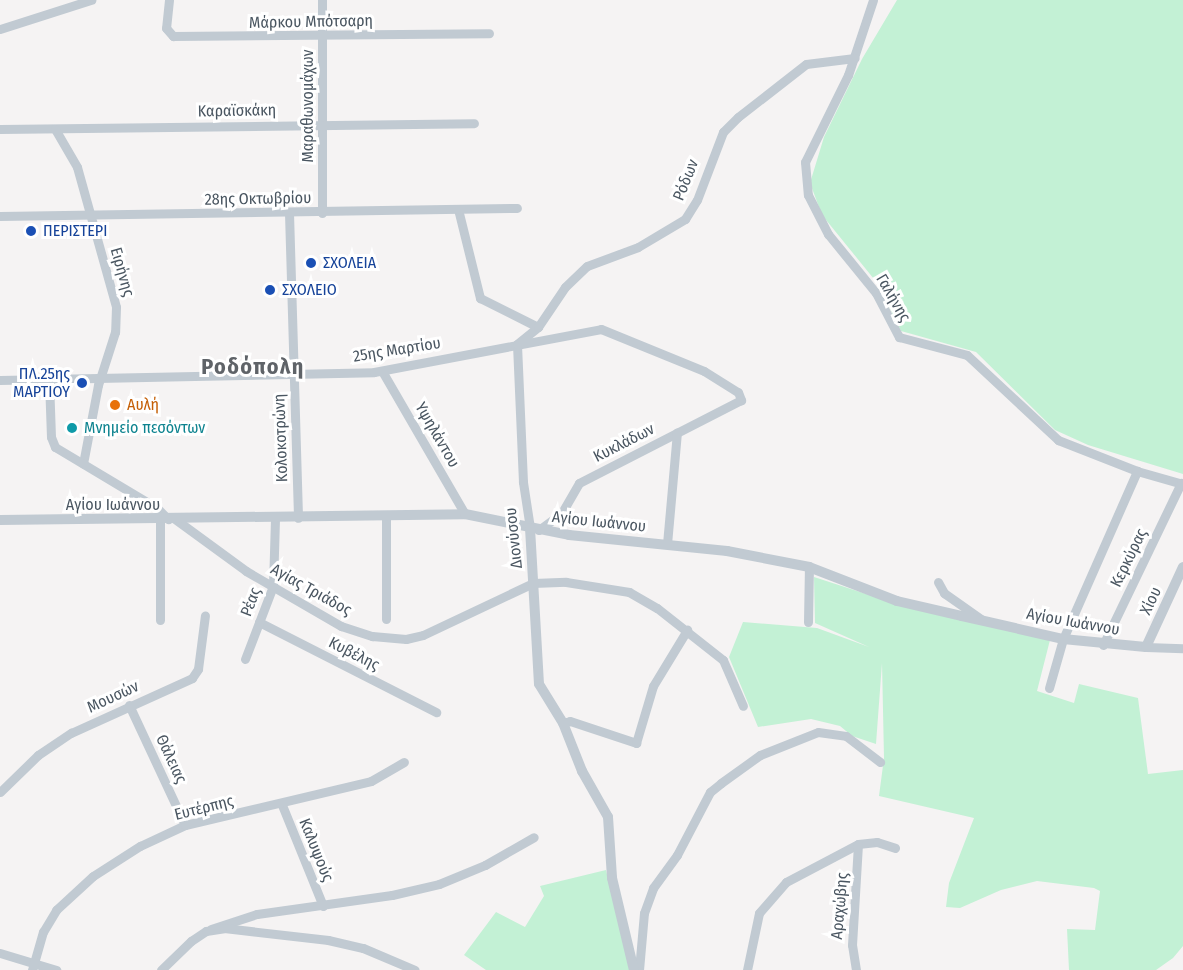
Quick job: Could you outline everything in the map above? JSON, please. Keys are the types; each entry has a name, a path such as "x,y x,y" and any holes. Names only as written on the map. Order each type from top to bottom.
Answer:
{"street":[{"path":"0,29 91,0"},
{"name":"Μάρκου Μπότσαρη","path":"169,0 166,28 173,36 322,37 489,33"},
{"name":"Μαραθωνομάχων","path":"322,0 324,125 322,213"},
{"path":"855,58 873,0"},
{"name":"Ρόδων","path":"517,344 538,327 565,287 587,266 638,247 686,219 697,200 723,132 738,117 806,64 855,58"},
{"name":"Γαλήνης","path":"855,58 805,162 804,179 821,222 876,293 892,330 899,337 967,355 1020,401 1049,434 1137,471 1182,483"},
{"name":"Καραϊσκάκη","path":"0,129 474,123"},
{"name":"Ειρήνης","path":"55,129 77,167 116,307 115,332 99,378 83,464"},
{"name":"28ης Οκτωβρίου","path":"0,216 322,213 517,208"},
{"path":"458,209 480,298 538,327"},
{"name":"Κολοκοτρώνη","path":"289,213 298,518"},
{"name":"25ης Μαρτίου","path":"0,380 294,375 382,371 601,329 730,385 741,400"},
{"name":"Διονύσου","path":"517,344 523,482 535,529 533,583 539,684 563,723 582,771 608,817 612,878 634,970"},
{"name":"Υψηλάντου","path":"382,371 465,514"},
{"path":"49,380 53,442 83,464 157,508 168,520 160,620"},
{"name":"Κυκλάδων","path":"535,529 562,513 579,483 741,400"},
{"path":"668,544 677,432"},
{"path":"1049,688 1063,639 1137,471"},
{"name":"Κερκύρας","path":"1103,645 1182,483"},
{"name":"Αγίου Ιωάννου","path":"0,520 168,520 465,514 535,529 727,551 809,567 897,601 1063,639 1103,645 1183,648"},
{"path":"386,516 386,619"},
{"name":"Ρέας","path":"245,659 273,586 275,518"},
{"name":"Αγίας Τριάδος","path":"168,520 228,559 341,626 372,636 406,639 455,622 533,583 566,582 629,592 687,630 723,660 743,706"},
{"path":"808,622 809,567"},
{"name":"Χίου","path":"1146,647 1183,567"},
{"path":"938,582 944,593 981,619"},
{"name":"Μουσών","path":"0,792 38,755 63,738 129,705 192,678 198,669 205,615"},
{"name":"Κυβέλης","path":"259,622 436,712"},
{"path":"563,723 570,721 636,743 653,686 687,630"},
{"name":"Θάλειας","path":"129,705 185,825"},
{"path":"639,970 644,913 653,888 677,855 710,792 760,755 818,732 846,736 880,762"},
{"name":"Ευτέρπης","path":"33,967 43,932 56,910 93,876 140,846 185,825 282,805 371,781 404,762"},
{"name":"Καλυψούς","path":"282,805 323,906"},
{"path":"161,970 191,940 211,929 257,914 323,906 439,884 485,865 534,837"},
{"path":"747,970 756,923 775,892 813,865 858,844 877,842 895,848"},
{"name":"Αραχώβης","path":"856,970 852,945 858,844"},
{"path":"211,929 257,930 328,940 381,954 415,970"},
{"path":"0,953 33,967 56,970"}],"green space":[{"path":"897,0 1183,0 1183,474 1088,445 1055,430 976,352 901,331 878,284 822,215 810,183 824,137 862,59"},
{"path":"814,577 894,603 1050,640 1037,691 1074,703 1079,684 1138,698 1148,774 1183,770 1183,946 1173,958 1156,970 1069,970 1067,929 1095,930 1100,891 1094,888 1037,881 1001,890 960,908 946,907 949,883 974,818 879,796 884,758 882,663 876,744 852,736 840,726 811,719 758,727 729,657 743,622 817,628 869,647 815,623"},
{"path":"606,870 630,970 486,970 464,955 496,912 525,927 544,896 540,886"}],"place":[{"name":"ΠΕΡΙΣΤΕΡΙ","path":"31,231"},
{"name":"ΣΧΟΛΕΙΑ","path":"311,263"},
{"name":"ΣΧΟΛΕΙΟ","path":"270,290"},
{"name":"ΠΛ.25ης ΜΑΡΤΙΟΥ","path":"82,383"},
{"name":"Αυλή","path":"115,405"},
{"name":"Μνημείο πεσόντων","path":"72,428"}],"district":[{"name":"Ροδόπολη","path":"253,367"}]}
